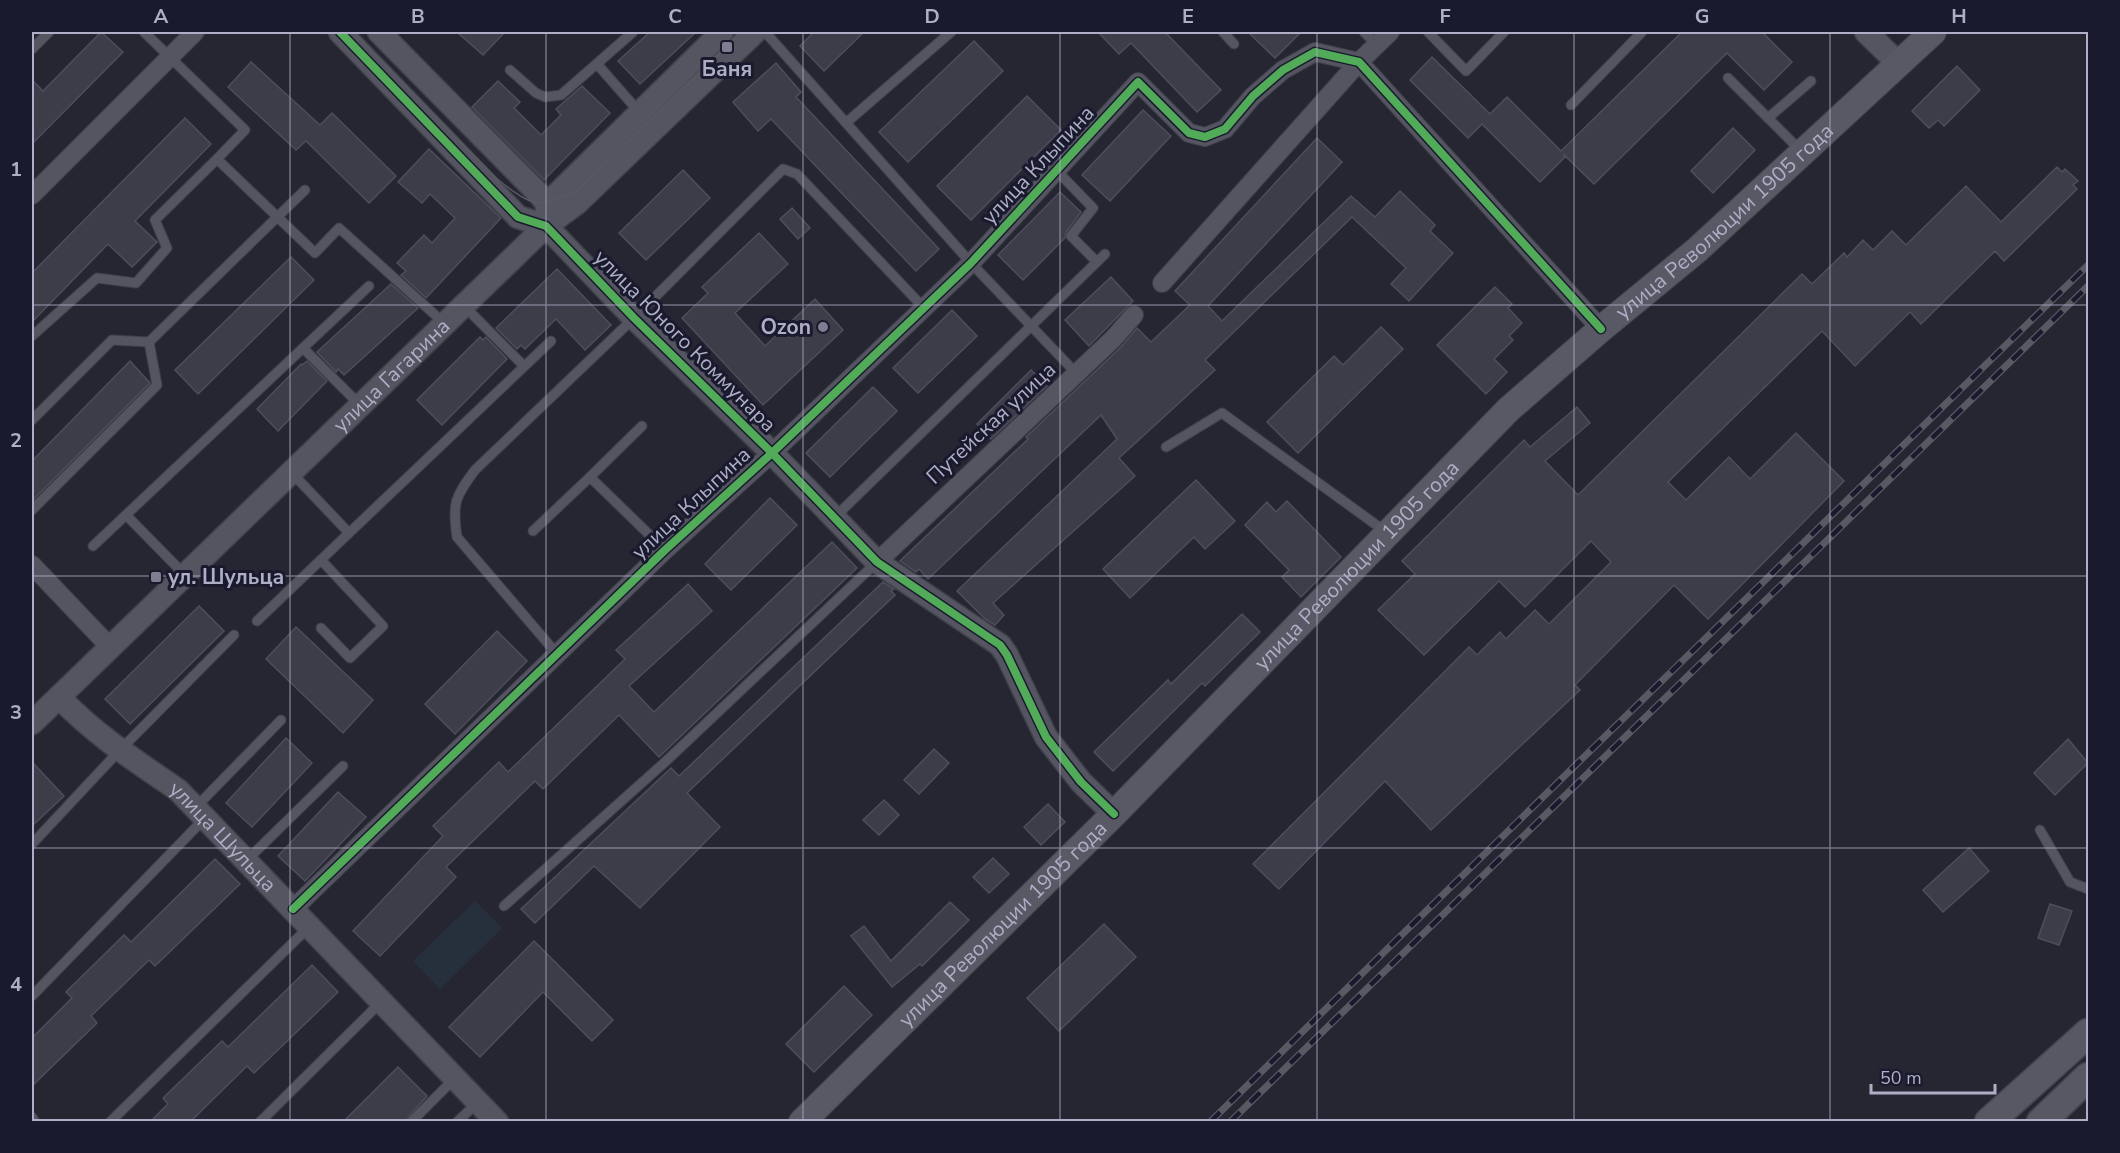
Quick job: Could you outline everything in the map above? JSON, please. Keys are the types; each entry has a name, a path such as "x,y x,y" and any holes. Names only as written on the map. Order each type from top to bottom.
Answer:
{"main road":[{"name":"улица Революции 1905 года","path":"801,1122 1114,814 1509,409 1697,250 1933,32"},
{"path":"1989,1122 2088,1033"},
{"path":"2041,1122 2088,1077"}],"street":[{"path":"32,195 195,32"},
{"name":"улица Юного Коммунара","path":"340,32 518,218 546,215"},
{"name":"улица Юного Коммунара","path":"379,32 546,215 634,318 772,453 877,562 1000,645 1046,737 1081,782 1114,814"},
{"name":"улица Гагарина","path":"32,723 445,323 640,113 722,32"},
{"name":"улица Гагарина","path":"546,215 576,204 755,32"},
{"path":"1162,283 1359,62 1390,32"},
{"path":"1866,32 1899,64"},
{"name":"улица Клыпина","path":"294,909 665,550 772,453 971,263 1138,82 1189,133 1205,137 1225,129 1253,96 1283,70 1315,52 1359,62"},
{"path":"1359,62 1600,330"},
{"name":"Путейская улица","path":"877,562 1113,339 1134,315"},
{"path":"32,565 110,646"},
{"name":"улица Шульца","path":"59,697 70,709 120,750 178,790 497,1122"}],"lane":[{"path":"32,49 49,32"},
{"path":"32,336 97,278 136,283 167,248 155,220 245,130 144,32"},
{"path":"510,70 536,93 545,97 561,96 633,32"},
{"path":"765,32 971,263 1076,373"},
{"path":"847,122 951,32"},
{"path":"1223,32 1234,44"},
{"path":"1364,32 1377,45"},
{"path":"1428,32 1466,71 1504,32"},
{"path":"1571,105 1641,32"},
{"path":"597,64 640,113"},
{"path":"1728,78 1803,153"},
{"path":"1768,118 1811,81"},
{"path":"217,159 315,253 339,228 445,323"},
{"path":"557,654 457,537 454,516 458,493 475,470 634,318 783,169 797,174 924,308"},
{"path":"1057,171 1093,208 1071,236 1097,262"},
{"path":"32,420 112,340 149,342 305,190"},
{"path":"834,518 1105,254"},
{"path":"93,546 369,286"},
{"path":"461,304 524,366"},
{"path":"257,621 551,341"},
{"path":"32,510 157,385 149,342"},
{"path":"303,348 360,405"},
{"path":"1166,447 1222,413 1388,533"},
{"path":"533,531 642,426"},
{"path":"291,472 349,533"},
{"path":"591,477 665,550"},
{"path":"126,514 185,575"},
{"path":"321,560 383,626 350,658 321,628"},
{"path":"504,906 664,763 877,562"},
{"path":"32,844 120,750 234,635"},
{"path":"32,996 200,813 281,720"},
{"path":"246,861 343,766"},
{"path":"2040,830 2070,882 2088,889"},
{"path":"110,1122 310,926"},
{"path":"260,1122 382,1001"},
{"path":"411,1122 456,1077"},
{"path":"457,1122 478,1101"},
{"path":"32,1117 36,1122"}],"shaded area":[{"path":"475,901 502,928 440,989 413,961"}],"building":[{"path":"101,32 123,52 32,144 32,80 43,91"},
{"path":"457,32 505,32 483,55"},
{"path":"650,32 696,32 640,84 618,61"},
{"path":"814,32 864,32 824,71 800,46"},
{"path":"1098,32 1165,32 1221,90 1197,112 1131,43 1119,54"},
{"path":"1248,32 1301,32 1275,58"},
{"path":"1682,32 1762,32 1792,62 1764,90 1727,53 1594,184 1566,156 1540,182 1482,124 1468,138 1410,80 1432,57 1490,114 1507,97 1561,151"},
{"path":"974,41 1003,71 908,162 879,132"},
{"path":"251,62 320,125 332,113 396,176 369,203 306,141 296,150 228,87"},
{"path":"776,63 801,92 796,97 939,249 916,271 771,119 758,131 733,102"},
{"path":"1957,66 1980,90 1944,126 1938,120 1929,128 1912,111"},
{"path":"498,81 520,102 514,108 541,135 561,115 556,109 582,86 610,113 544,180 472,107"},
{"path":"1027,96 1061,130 971,220 937,186"},
{"path":"1143,110 1171,136 1110,201 1082,175"},
{"path":"185,118 211,144 135,221 157,242 132,267 108,244 32,322 32,273"},
{"path":"1733,128 1755,150 1713,193 1691,171"},
{"path":"1317,138 1342,162 1208,306 1222,321 1351,196 1375,217 1400,191 1435,225 1430,231 1453,253 1409,301 1391,284 1406,268 1352,217 1205,360 1215,370 1119,458 1135,476 993,603 1004,615 995,625 985,619 957,591 1117,439 1101,415 928,579 919,569 916,572 900,561 1028,439 1026,437 1121,347 1137,328 1151,342 1190,305 1175,291"},
{"path":"429,149 501,218 426,298 401,275 406,271 397,263 424,235 432,243 455,218 430,194 422,203 398,182"},
{"path":"2057,167 2062,172 2065,169 2078,181 2073,185 2077,189 2004,261 1995,251 1921,324 1910,312 1855,366 1822,331 1668,482 1686,500 1729,457 1750,479 1796,433 1844,481 1708,619 1674,585 1575,685 1580,690 1431,830 1385,781 1279,889 1253,864 1469,647 1477,655 1500,632 1506,639 1535,610 1549,624 1611,562 1591,541 1525,607 1499,581 1424,655 1378,610 1415,574 1402,561 1524,440 1530,447 1577,407 1590,423 1545,461 1578,495 1802,274 1812,284 1844,253 1847,257 1863,240 1873,250 1892,231 1906,245 1966,186 2001,222"},
{"path":"683,170 710,198 646,260 619,233"},
{"path":"1060,192 1081,212 1066,232 1065,238 1023,280 998,255"},
{"path":"792,208 810,228 798,239 780,219"},
{"path":"759,233 788,264 735,313 765,346 815,299 843,330 763,405 682,318 708,293 702,287"},
{"path":"291,257 314,280 198,394 175,370"},
{"path":"557,269 611,325 585,350 556,319 525,349 521,345 517,349 496,328"},
{"path":"1111,277 1133,301 1089,346 1065,320"},
{"path":"391,284 418,308 344,375 338,369 336,372 317,352"},
{"path":"1495,287 1512,304 1508,308 1522,323 1509,336 1513,340 1494,359 1507,372 1486,394 1437,345"},
{"path":"952,310 977,336 918,393 893,368"},
{"path":"1381,327 1403,349 1298,453 1267,422 1334,356 1343,365"},
{"path":"480,337 483,340 486,337 507,359 442,425 417,400"},
{"path":"130,361 150,383 32,501 32,461"},
{"path":"307,361 327,381 278,431 257,409 301,364"},
{"path":"1031,370 1047,386 991,439 977,424"},
{"path":"873,387 897,411 830,477 806,453"},
{"path":"1196,480 1235,521 1205,549 1194,537 1130,598 1103,569"},
{"path":"770,498 797,525 731,590 705,564"},
{"path":"1287,501 1341,557 1301,597 1282,577 1289,570 1245,525 1267,502 1276,512"},
{"path":"832,542 857,568 659,757 619,715 543,789 535,781 446,867 456,877 380,956 353,931 443,836 433,826 499,762 508,772 625,659 616,650 688,584 712,611 629,686 654,712"},
{"path":"883,582 894,589 891,591 895,595 687,793 720,827 640,908 594,866 535,923 521,909 671,768 679,776"},
{"path":"199,606 224,631 130,724 105,699"},
{"path":"1242,614 1260,632 1205,686 1202,683 1113,771 1094,752 1168,680 1171,684"},
{"path":"296,627 373,700 343,733 266,659"},
{"path":"497,631 527,661 455,734 425,704"},
{"path":"286,738 312,763 252,827 226,803"},
{"path":"2068,739 2088,763 2055,795 2034,773"},
{"path":"934,749 949,763 919,794 904,780"},
{"path":"32,762 64,796 32,826"},
{"path":"338,792 366,817 305,881 278,856"},
{"path":"884,800 899,815 879,835 863,820"},
{"path":"1048,804 1065,822 1041,845 1024,827"},
{"path":"1969,848 1989,871 1943,912 1923,890"},
{"path":"993,858 1009,874 989,893 973,877"},
{"path":"215,859 240,884 155,966 149,960 91,1016 97,1023 32,1086 32,1038 72,998 66,992 124,935 131,942"},
{"path":"950,902 969,920 922,966 920,964 892,987 851,936 864,926 891,961"},
{"path":"2050,904 2072,911 2059,945 2038,938"},
{"path":"1104,924 1136,957 1059,1031 1027,998"},
{"path":"534,941 613,1020 592,1041 543,992 480,1057 449,1027"},
{"path":"312,965 338,992 254,1073 247,1066 190,1122 150,1122 168,1104 163,1098 222,1041 228,1047"},
{"path":"844,986 872,1015 814,1072 786,1044"},
{"path":"398,1067 427,1096 404,1122 343,1122"}],"tram line":[{"path":"353,32 497,179 528,200 545,203 579,189 742,32"}],"railway":[{"path":"1210,1122 2088,265"},
{"path":"1230,1122 2088,286"}],"cycle path":[{"path":"340,32 518,217 546,226 634,318 772,453 877,562 1000,645 1046,737 1081,782 1114,814"},
{"path":"293,909 665,550 772,453 971,263 1138,82 1189,133 1205,137 1225,129 1253,96 1283,70 1315,52 1359,62 1601,329"}],"place":[{"name":"Баня","path":"727,47"},
{"name":"Ozon","path":"823,327"},
{"name":"ул. Шульца","path":"156,577"}]}
